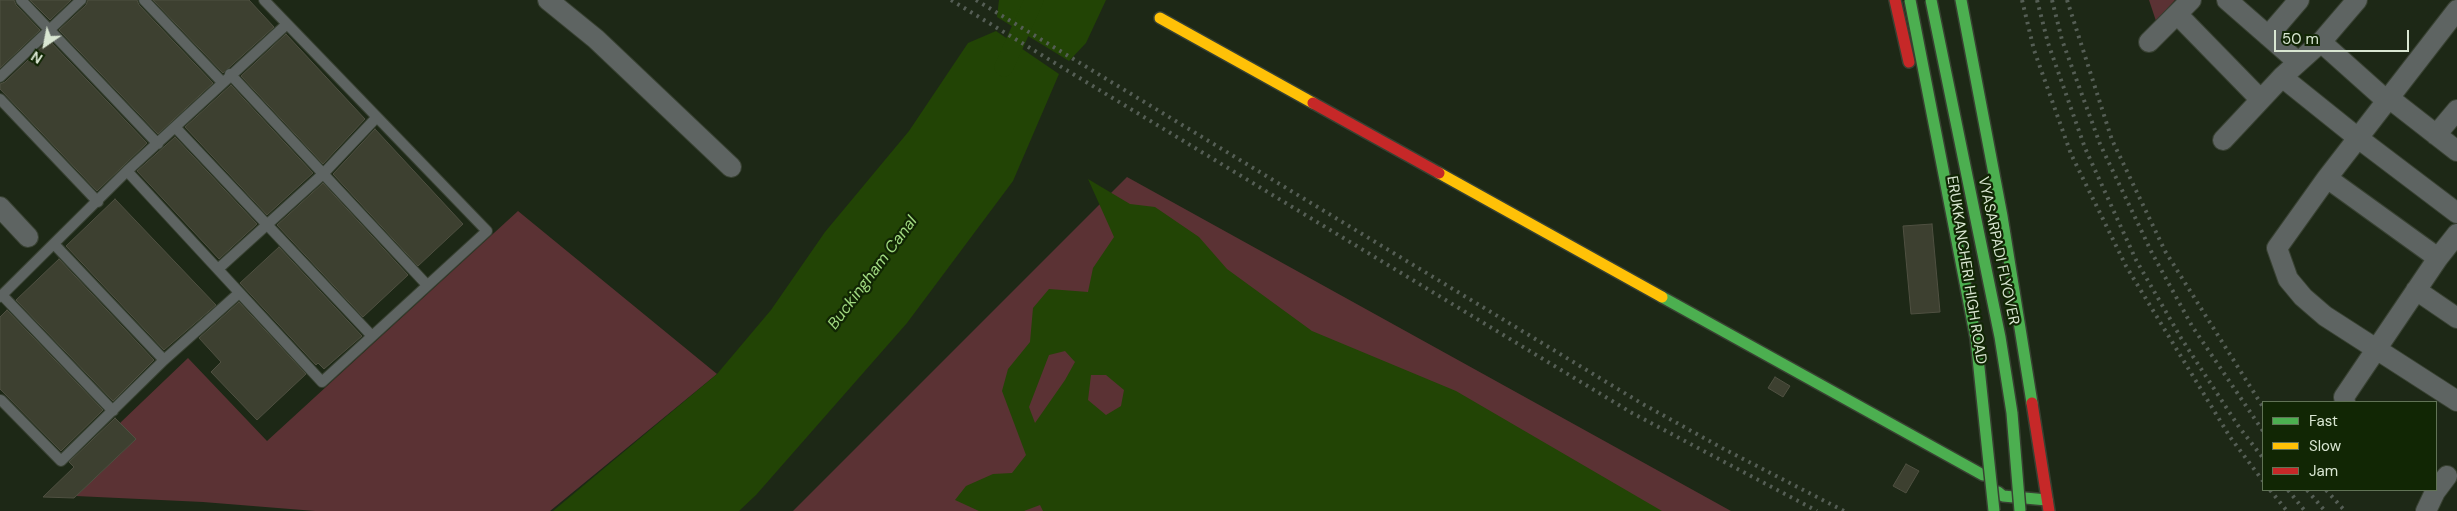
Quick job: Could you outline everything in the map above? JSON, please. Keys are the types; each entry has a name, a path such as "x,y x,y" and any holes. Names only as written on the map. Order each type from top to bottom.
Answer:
{"street":[{"path":"548,0 596,39 731,167"},
{"name":"ERUKKANCHERI HIGH ROAD","path":"1895,0 1946,230 1960,318"},
{"path":"1910,0 1976,339 1994,511"},
{"name":"VYASARPADI FLYOVER","path":"1932,0 2000,337 2012,413 2020,511"},
{"path":"1160,18 1983,475 1989,486 2003,496 2048,505 2003,226 1976,132 1960,0"},
{"path":"2149,42 2191,0"},
{"path":"2268,36 2299,0"},
{"path":"2223,140 2282,77 2321,42 2357,0"},
{"path":"2238,4 2268,36 2298,62"},
{"path":"2457,10 2327,178 2277,248 2288,279 2303,297 2325,316 2457,401"},
{"path":"2178,15 2260,99"},
{"path":"2321,42 2388,99 2457,151"},
{"path":"2282,77 2358,138 2457,213"},
{"path":"2436,135 2457,110"},
{"path":"1928,143 1976,132"},
{"path":"2327,178 2438,258"},
{"path":"0,207 28,237"},
{"path":"2344,400 2438,258 2456,238"},
{"path":"2416,290 2457,318"},
{"name":"ERUKKANCHERI HIGH ROAD","path":"1967,367 1983,475"},
{"path":"2437,489 2447,475"},
{"path":"2426,511 2436,491"}],"lane":[{"path":"20,0 158,144"},
{"path":"0,77 81,0"},
{"path":"144,0 222,82"},
{"path":"127,171 322,382 371,335 487,231 264,0"},
{"path":"112,411 1,296 98,202 127,171 158,144 230,74 287,24"},
{"path":"230,74 427,284"},
{"path":"0,100 98,202"},
{"path":"218,269 323,174 376,118"},
{"path":"175,127 371,335"},
{"path":"54,244 164,360"},
{"path":"1,400 61,461 164,360 238,293"}],"shaded area":[{"path":"2149,0 2175,0 2156,21"},
{"path":"1127,177 1731,511 793,511"},
{"path":"518,211 717,374 550,511 315,511 203,502 76,496 136,439 120,423 188,358 267,441"}],"water":[{"path":"999,0 1106,0 1086,43 1069,61 997,17"},
{"path":"996,31 1059,74 1013,181 907,323 756,495 739,511 553,511 717,374 771,310 825,232 909,131 968,43"},
{"path":"1088,179 1130,204 1155,207 1199,237 1227,269 1312,331 1456,391 1662,511 1043,511 1040,505 1024,511 979,511 955,500 966,486 993,474 1012,473 1026,455 1002,391 1008,369 1030,342 1033,308 1049,289 1088,292 1093,268 1114,237","holes":["1065,351 1075,362 1065,380 1035,423 1029,407 1049,355","1091,375 1106,375 1124,390 1121,406 1106,415 1088,400"]}],"building":[{"path":"0,0 14,0 16,5 40,30 0,68"},
{"path":"30,0 71,0 50,20"},
{"path":"88,0 137,0 139,5 213,83 158,134 59,30 86,5"},
{"path":"153,0 249,0 274,27 223,73"},
{"path":"286,34 365,119 323,164 241,76"},
{"path":"49,40 147,143 97,191 0,89 0,84 5,82"},
{"path":"231,85 313,173 267,215 185,127"},
{"path":"375,129 463,224 418,266 333,174"},
{"path":"175,137 257,224 219,259 137,171"},
{"path":"323,183 408,275 363,317 277,225"},
{"path":"115,199 216,305 164,350 66,246"},
{"path":"1932,224 1940,312 1911,314 1903,226"},
{"path":"279,247 362,336 324,369 318,363 316,365 240,283"},
{"path":"59,259 154,360 113,401 16,300"},
{"path":"239,302 306,374 257,420 211,372 221,362 199,338"},
{"path":"7,310 103,410 61,451 0,389 0,317"},
{"path":"1775,377 1790,386 1783,397 1768,388"},
{"path":"115,418 136,439 74,498 43,497 74,467 69,462"},
{"path":"1906,464 1919,471 1906,493 1893,486"}],"waterway":[{"name":"Buckingham Canal","path":"1004,67 1034,0"}],"railway":[{"path":"951,0 1632,413 1817,511"},
{"path":"976,0 1641,403 1722,448 1844,511"},
{"path":"2022,0 2034,50 2071,154 2126,266 2230,437 2262,480"},
{"path":"2037,0 2048,43 2085,148 2136,260 2181,338 2239,427 2262,457"},
{"path":"2052,0 2062,40 2100,144 2152,253 2192,326 2262,430"},
{"path":"2067,0 2112,140 2165,251 2262,405"},
{"path":"2271,491 2287,511"},
{"path":"2289,491 2305,511"},
{"path":"2308,491 2325,511"},
{"path":"2327,491 2345,511"}],"traffic: fast":[{"path":"1910,0 1976,339 1994,511"},
{"path":"1931,0 2000,337 2012,413 2020,511"},
{"path":"1961,0 2002,216 2032,403"},
{"path":"1662,297 1983,475"},
{"path":"1998,492 2003,496 2047,500"}],"traffic: slow":[{"path":"1160,18 1313,103"},
{"path":"1439,173 1662,297"}],"traffic: jam":[{"path":"1895,0 1909,62"},
{"path":"1313,103 1439,173"},
{"path":"2032,403 2049,511"}]}
